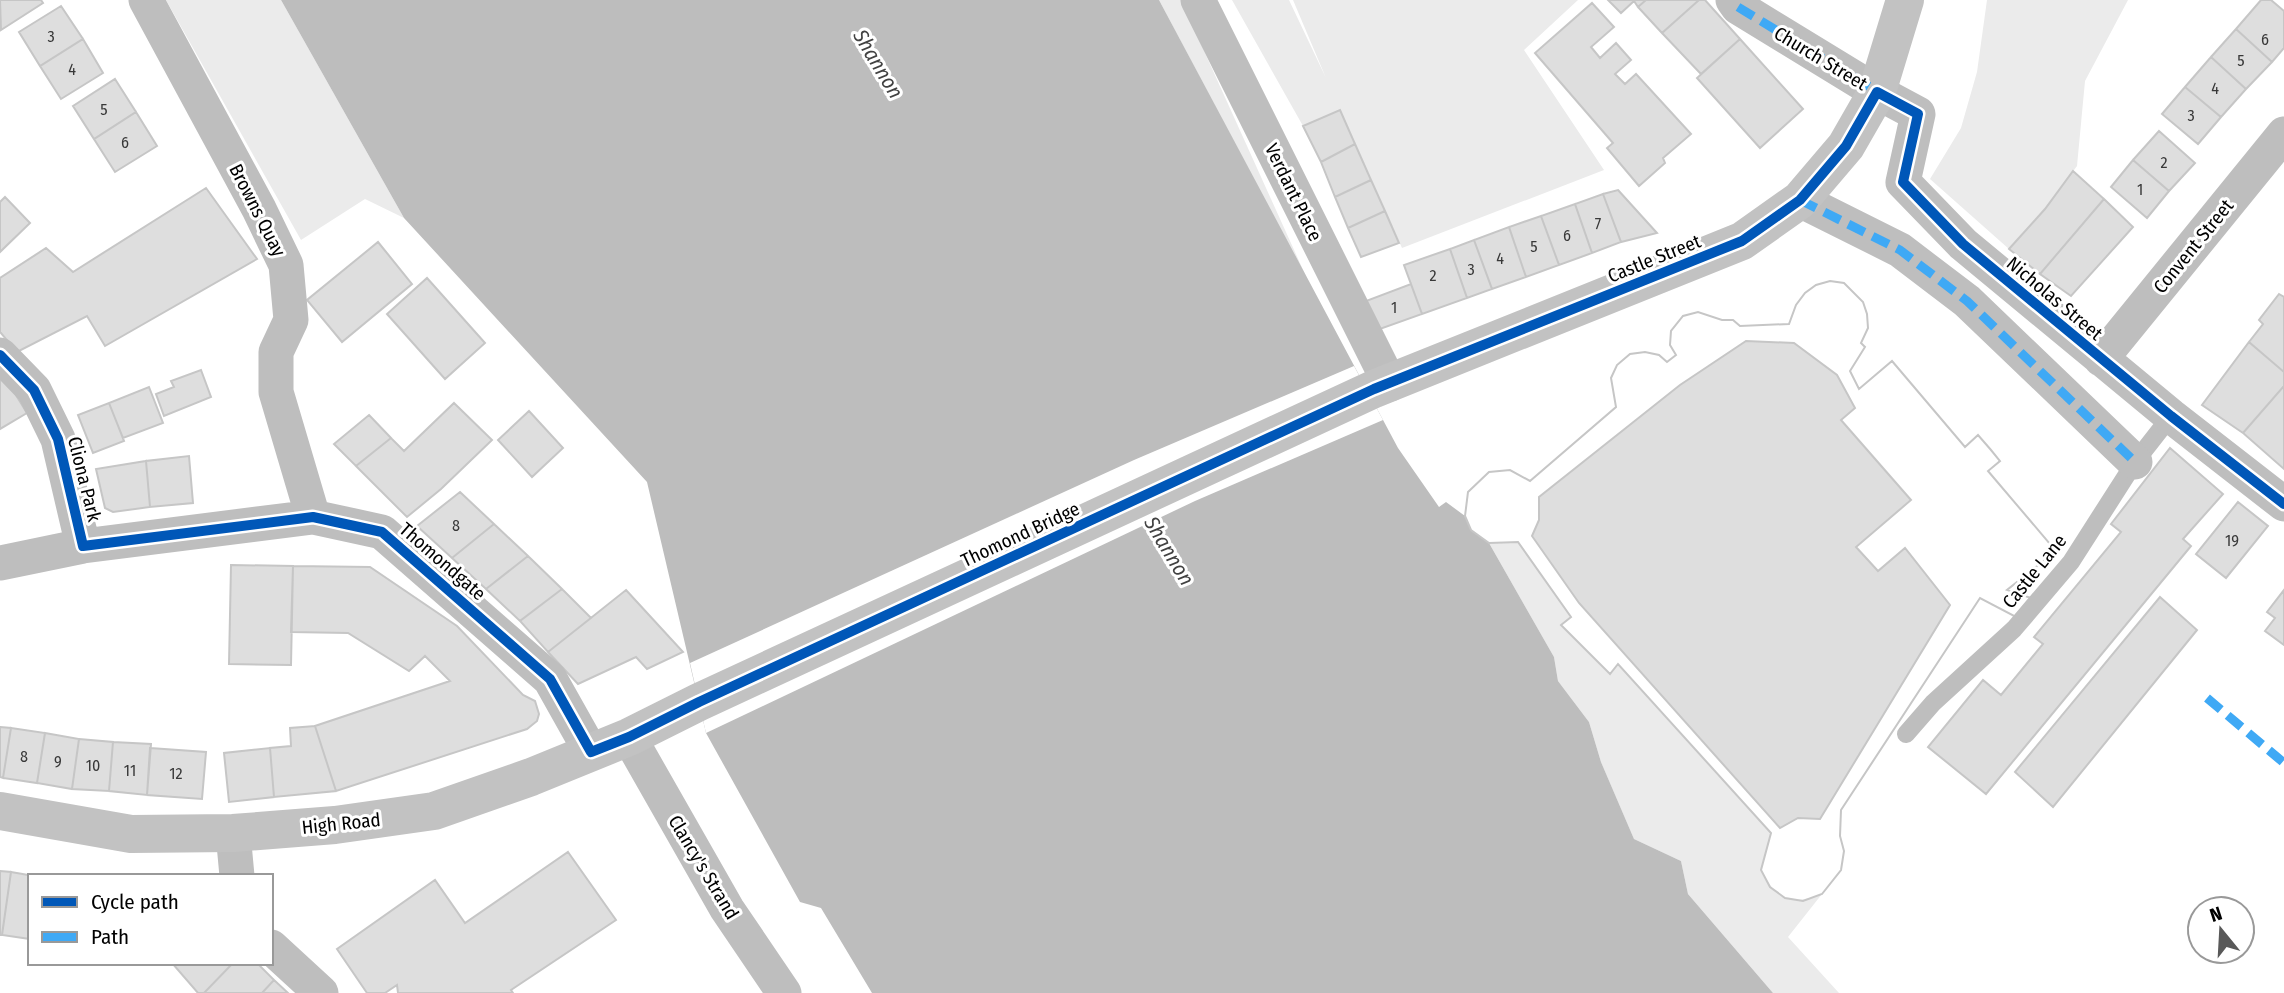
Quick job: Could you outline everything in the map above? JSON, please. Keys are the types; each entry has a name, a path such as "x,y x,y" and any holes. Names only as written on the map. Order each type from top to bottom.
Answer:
{"main road":[{"name":"Castle Street","path":"1382,386 1742,241 1800,200 1846,146 1877,92 1905,0"},
{"name":"Thomond Bridge","path":"666,718 1382,386"},
{"name":"High Road","path":"0,811 131,834 233,833 335,825 434,811 531,777 629,737 666,718"}],"street":[{"name":"Browns Quay","path":"146,0 259,209 286,265 291,320 276,352 276,392 313,517"},
{"name":"Verdant Place","path":"1198,0 1382,386"},
{"name":"Church Street","path":"1735,4 1877,92"},
{"name":"Nicholas Street","path":"1877,92 1918,114 1903,182 1962,244 2171,416 2284,504"},
{"name":"Convent Street","path":"2101,359 2284,134"},
{"path":"1800,200 1900,250 1967,301 2135,462"},
{"name":"Cliona Park","path":"0,355 34,390 58,439 83,546"},
{"name":"Thomondgate","path":"0,564 83,546 313,517 382,531 550,679 592,752"},
{"name":"Clancy's Strand","path":"629,737 727,909 784,993"},
{"path":"233,833 237,874"},
{"path":"273,949 321,993"}],"lane":[{"name":"Castle Lane","path":"1906,734 1934,703 2014,629 2071,562 2135,462 2171,416"}],"shaded area":[{"path":"166,0 281,0 404,218 365,199 301,240"},
{"path":"1159,0 1181,0 1309,283"},
{"path":"1232,0 1289,0 1326,78 1293,0 1578,0 1524,50 1604,170 1402,248 1340,110 1303,126"},
{"path":"1987,0 2128,0 2085,81 2077,166 2045,209 2009,249 1930,179 1961,128 1977,72"},
{"path":"1518,542 1571,617 1561,626 1609,674 1618,664 1771,833 1761,870 1772,888 1793,900 1822,894 1788,937 1839,993 1773,993 1688,894 1681,861 1634,839 1601,762 1589,722 1558,681 1554,657 1489,543"}],"water":[{"name":"Shannon","path":"281,0 1159,0 1398,448 1439,507 1446,502 1465,516 1471,530 1489,543 1554,657 1558,681 1589,722 1601,762 1634,839 1681,861 1688,894 1773,993 872,993 821,908 800,902 706,733 647,482 404,218"}],"pier":[{"path":"1354,366 1383,420 1195,501 706,733 690,663 1134,460"}],"building":[{"path":"0,0 41,0 43,3 1,30"},
{"path":"1608,0 1646,0 1638,7 1634,1 1621,13"},
{"path":"1646,0 1699,0 1662,33 1638,7"},
{"path":"1699,0 1705,0 1740,39 1701,74 1662,33"},
{"path":"2261,0 2271,0 2284,11 2284,48 2272,62 2236,29"},
{"path":"1592,3 1614,27 1591,47 1600,58 1616,43 1631,60 1615,74 1625,84 1636,74 1691,134 1663,158 1665,163 1639,186 1607,148 1613,143 1535,53"},
{"path":"61,6 83,39 40,66 19,32"},
{"path":"2236,29 2272,62 2246,89 2211,57"},
{"path":"83,39 103,73 61,99 40,66"},
{"path":"1740,39 1803,109 1760,148 1697,78"},
{"path":"2211,57 2246,89 2221,117 2185,87"},
{"path":"115,79 136,112 94,139 73,106"},
{"path":"2185,87 2221,117 2198,144 2162,114"},
{"path":"1340,110 1355,144 1321,162 1303,126"},
{"path":"136,112 157,146 115,172 94,139"},
{"path":"2159,131 2195,163 2169,191 2133,160"},
{"path":"1355,144 1371,180 1335,197 1321,162"},
{"path":"2133,160 2169,191 2147,218 2111,187"},
{"path":"2073,171 2104,199 2040,274 2009,249 2045,209"},
{"path":"1371,180 1385,211 1348,228 1335,197"},
{"path":"206,188 257,259 105,346 87,316 17,352 0,332 0,278 46,248 73,272"},
{"path":"1618,190 1657,233 1621,242 1603,194"},
{"path":"1603,194 1621,242 1592,253 1575,204"},
{"path":"5,197 30,223 0,252 0,202"},
{"path":"2104,199 2133,227 2071,296 2040,274"},
{"path":"1575,204 1592,253 1559,265 1541,216"},
{"path":"1385,211 1399,243 1361,257 1348,228"},
{"path":"1541,216 1559,265 1526,277 1509,227"},
{"path":"1509,227 1526,277 1492,289 1474,240"},
{"path":"1474,240 1492,289 1467,298 1450,249"},
{"path":"378,242 412,284 342,342 307,300"},
{"path":"1450,249 1467,298 1422,314 1404,265"},
{"path":"427,278 485,343 445,379 387,314"},
{"path":"1830,281 1844,283 1863,302 1868,328 1861,343 1865,347 1850,371 1859,389 1892,361 1965,447 1978,435 1991,450 2000,461 1988,471 2056,551 2007,590 2031,598 2016,617 1980,598 1841,810 1840,836 1844,851 1841,870 1822,894 1803,901 1785,898 1770,887 1761,870 1771,833 1618,664 1610,674 1561,625 1571,617 1518,542 1489,543 1471,530 1465,516 1468,492 1489,472 1510,470 1530,481 1616,407 1611,378 1617,365 1630,354 1645,352 1659,355 1667,362 1676,355 1670,345 1671,331 1683,316 1698,312 1722,320 1733,320 1740,326 1789,324 1796,305 1805,293 1816,285","holes":["1746,341 1794,343 1837,375 1855,408 1841,420 1911,500 1856,547 1878,571 1905,548 1950,605 1820,819 1798,818 1780,828 1579,603 1532,536 1539,520 1539,497 1680,385"]},
{"path":"1830,281 1844,283 1863,302 1867,314 1868,328 1861,343 1865,347 1850,371 1859,389 1892,361 1965,447 1978,435 1991,450 2000,461 1988,471 2056,551 2007,590 2031,598 2016,617 1980,598 1841,810 1840,836 1844,851 1841,870 1822,894 1803,901 1785,898 1770,887 1761,870 1771,833 1618,664 1610,674 1561,625 1571,617 1518,542 1489,543 1471,530 1465,516 1468,492 1489,472 1510,470 1530,481 1616,407 1611,378 1617,365 1630,354 1645,352 1659,355 1667,362 1676,355 1670,345 1671,331 1683,316 1698,312 1722,320 1733,320 1740,326 1789,324 1796,305 1805,293 1816,285"},
{"path":"1411,284 1422,314 1377,330 1366,301"},
{"path":"2279,294 2284,297 2284,372 2249,342 2263,324 2259,320"},
{"path":"2249,342 2284,372 2284,386 2243,433 2202,405"},
{"path":"201,370 211,397 164,416 156,394 174,387 171,381"},
{"path":"3,374 27,413 0,429 0,376"},
{"path":"2284,386 2284,469 2243,433"},
{"path":"149,387 163,423 123,438 109,403"},
{"path":"109,403 124,441 93,453 78,415"},
{"path":"454,403 492,440 407,517 356,466 391,438 404,451"},
{"path":"529,411 563,448 532,477 498,440"},
{"path":"369,415 391,438 356,466 334,444"},
{"path":"2170,448 2223,494 2183,539 2191,546 1986,794 1928,747 1983,680 2001,695 2043,644 2034,637 2121,532 2111,524"},
{"path":"189,456 193,503 150,507 146,461"},
{"path":"146,461 150,507 113,512 105,508 96,469"},
{"path":"460,492 494,524 452,558 417,526"},
{"path":"2238,502 2268,526 2226,578 2196,554"},
{"path":"494,524 528,556 486,589 452,558"},
{"path":"528,556 562,589 520,621 486,589"},
{"path":"231,565 293,566 291,665 229,664"},
{"path":"293,566 370,567 457,626 523,695 535,701 539,714 537,721 527,729 336,791 315,726 450,681 425,656 409,671 348,633 291,632"},
{"path":"562,589 591,618 548,652 520,621"},
{"path":"626,590 683,652 647,669 636,657 578,684 548,652"},
{"path":"2284,590 2284,645 2265,631 2275,618 2267,612"},
{"path":"2160,597 2197,630 2053,807 2015,772"},
{"path":"315,726 336,791 274,797 270,748 291,746 290,728"},
{"path":"0,727 11,728 3,778 0,777"},
{"path":"11,728 45,733 37,783 3,778"},
{"path":"45,733 79,739 72,789 37,783"},
{"path":"79,739 113,742 109,791 72,789"},
{"path":"113,742 151,744 147,795 109,791"},
{"path":"150,748 206,752 202,799 147,795"},
{"path":"270,748 274,797 229,802 224,753"},
{"path":"568,852 616,920 511,990 513,993 398,993 397,985 385,993 367,993 337,949 435,880 465,923"},
{"path":"0,871 11,872 2,935 0,935"},
{"path":"11,872 28,875 28,939 2,935"},
{"path":"174,965 231,965 204,993 198,993"},
{"path":"231,965 259,965 274,980 262,993 204,993"},
{"path":"274,980 288,993 262,993"}],"marked path":[{"path":"1738,7 1883,95"},
{"path":"1800,200 1900,250 1967,301 2135,462"},
{"path":"2207,698 2284,763"}],"cycle path":[{"path":"0,355 34,390 58,439 83,546 313,517 382,532 550,679 591,752 629,737 1374,389 1742,241 1800,200 1846,146 1877,92 1918,114 1903,182 1963,244 2171,416 2284,504"}]}
